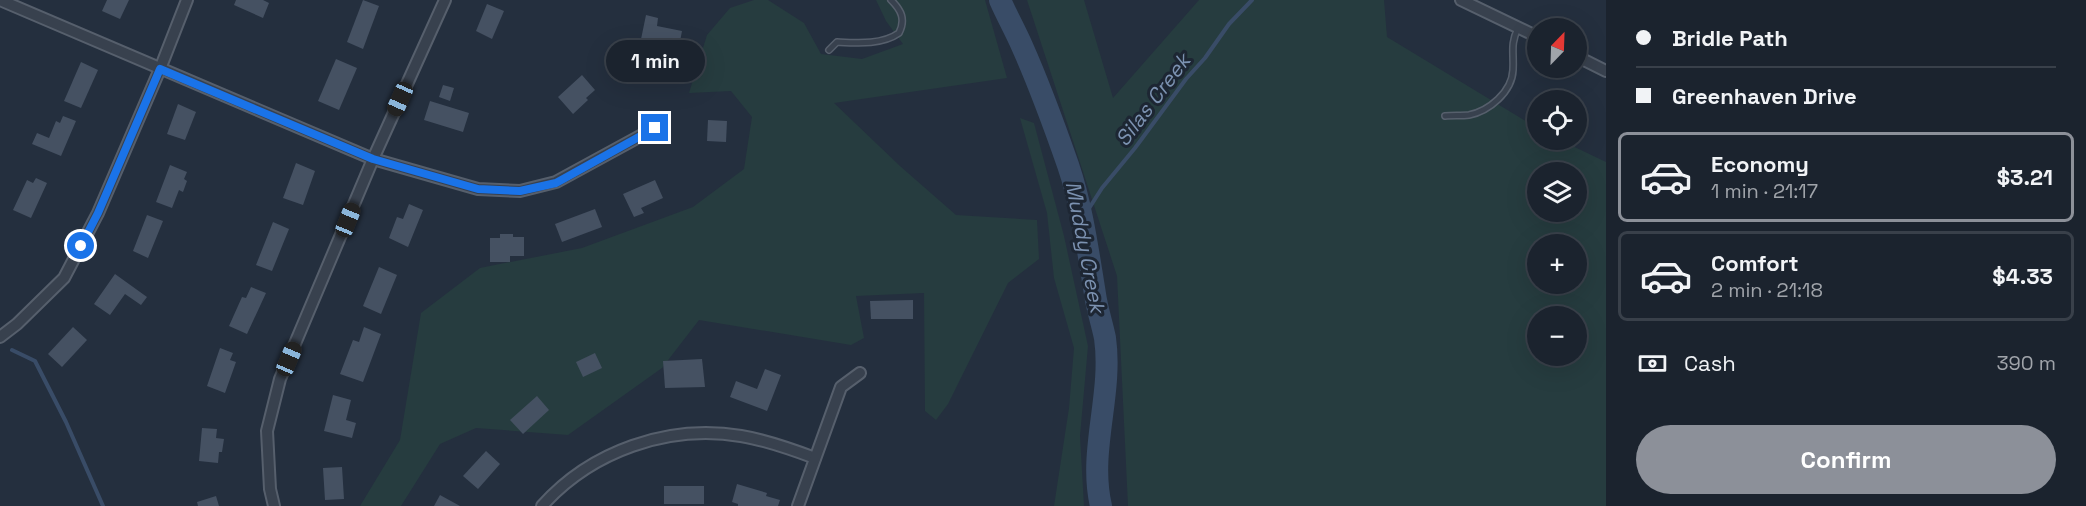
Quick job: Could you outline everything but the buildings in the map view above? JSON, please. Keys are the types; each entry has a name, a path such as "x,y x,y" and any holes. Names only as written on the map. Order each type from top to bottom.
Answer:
{"street":[{"path":"0,0 373,159 478,189 520,191 556,183 655,128"},
{"path":"0,338 64,278 98,213 187,0"},
{"path":"274,506 270,489 267,431 280,379 373,159 445,0"},
{"path":"1461,0 1527,32"},
{"path":"1587,62 1606,71"},
{"path":"798,506 841,387 860,373"},
{"path":"542,506 570,480 593,463 619,450 661,438 712,433 740,436 776,444 815,458"}],"lane":[{"path":"829,50 837,42 878,41 899,33 903,19 899,8 891,0"},
{"path":"1444,116 1469,115 1493,104 1503,95 1512,80 1512,43 1518,28"}],"green space":[{"path":"754,0 768,0 804,23 821,54 862,59 903,44 886,21 876,0 985,0 1007,78 834,103 956,215 1037,220 1039,259 1008,283 948,404 936,420 925,411 924,293 856,296 864,338 851,345 699,320 662,368 568,435 476,428 440,444 401,506 360,506 400,440 421,313 480,268 582,248 693,207 744,169 752,117 731,91 689,93 707,35 730,8"},
{"path":"1027,0 1084,0 1113,98 1199,0 1384,0 1387,37 1527,122 1527,150 1581,150 1606,162 1606,506 1128,506 1117,276"},
{"path":"1020,118 1034,123 1064,236 1088,346 1080,436 1084,506 1054,506 1069,408 1074,348 1054,278 1047,213"}],"waterway":[{"name":"Muddy Creek","path":"1000,0 1028,60 1052,120 1073,181 1084,229 1107,359 1097,465 1101,506"},
{"name":"Silas Creek","path":"1081,221 1102,188 1186,79 1205,58 1229,24 1252,0"},
{"path":"12,350 35,361 66,422 103,506"}],"route":[{"path":"81,246 98,213 160,69 373,159 478,189 520,191 556,183 655,128"}]}
